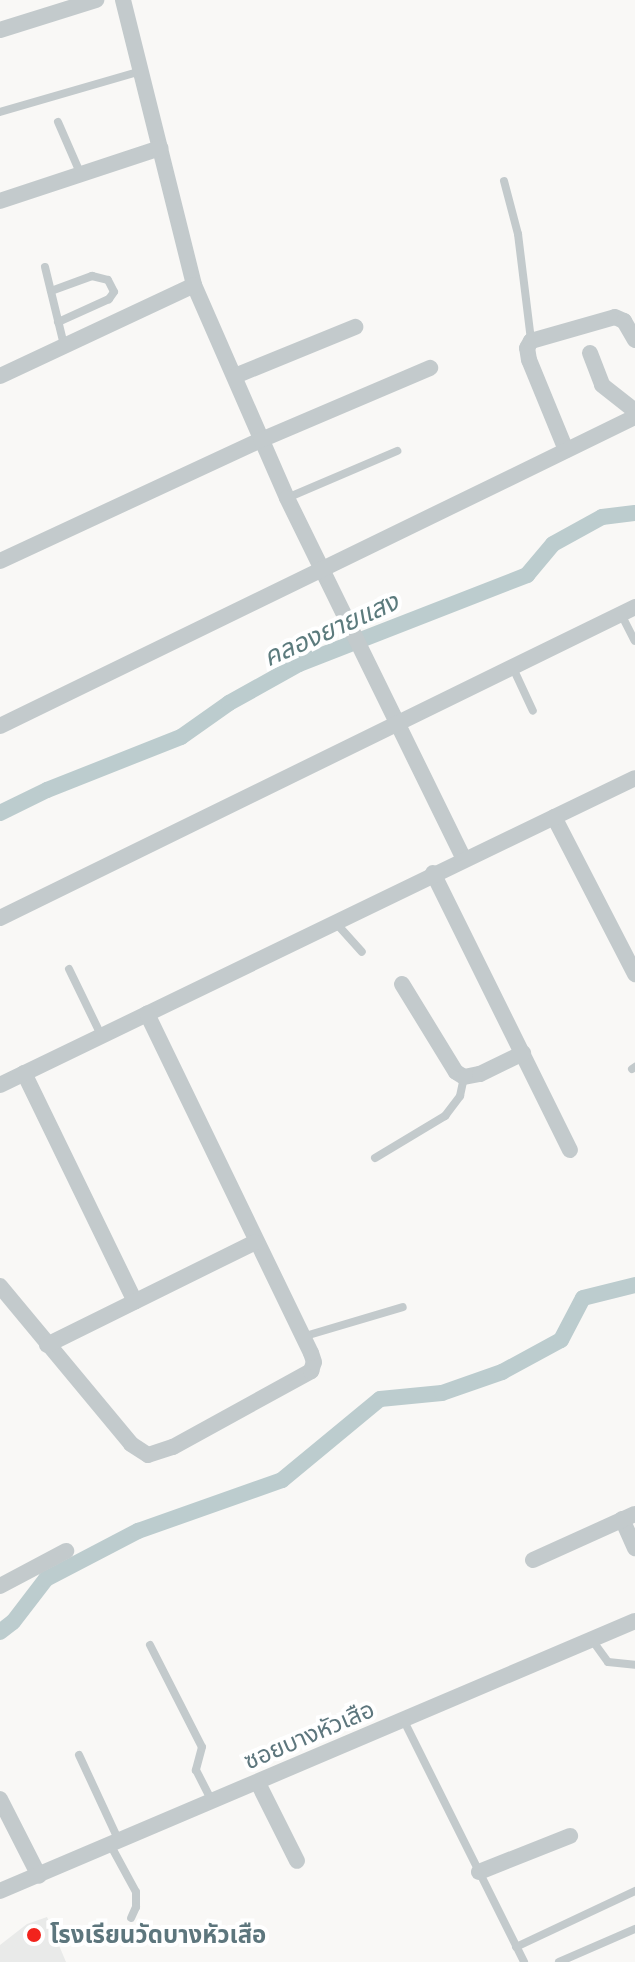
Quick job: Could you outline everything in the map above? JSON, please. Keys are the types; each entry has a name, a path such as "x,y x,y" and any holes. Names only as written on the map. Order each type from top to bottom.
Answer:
{"street":[{"path":"0,30 96,0"},
{"path":"123,0 194,285 287,498 464,859"},
{"path":"0,201 160,148"},
{"path":"0,376 194,285"},
{"path":"566,450 529,360 527,348 531,341 615,317 624,321 635,340"},
{"path":"235,376 355,327"},
{"path":"0,726 323,571 635,414 602,385 590,353"},
{"path":"0,561 261,440 430,368"},
{"path":"0,918 628,610"},
{"path":"0,1085 635,778"},
{"path":"554,817 635,974"},
{"path":"433,873 570,1150"},
{"path":"402,984 456,1072 464,1077 480,1074 523,1053"},
{"path":"0,1286 131,1444 155,1455 311,1371 314,1362 147,1013"},
{"path":"24,1073 135,1302"},
{"path":"47,1345 255,1242"},
{"path":"533,1560 628,1516 635,1548"},
{"path":"0,1586 66,1551"},
{"name":"ซอยบางหัวเสือ","path":"0,1891 635,1621"},
{"path":"258,1783 297,1861"},
{"path":"0,1799 39,1876"},
{"path":"479,1872 570,1836"}],"lane":[{"path":"0,112 139,64"},
{"path":"58,122 81,175"},
{"path":"504,181 518,234 531,341"},
{"path":"45,267 64,346"},
{"path":"51,291 92,276 108,280 114,292 109,299 58,322"},
{"path":"287,498 397,451"},
{"path":"628,610 635,641"},
{"path":"512,667 533,711"},
{"path":"335,921 362,952"},
{"path":"69,969 101,1035"},
{"path":"375,1158 445,1116 460,1096 464,1077"},
{"path":"301,1337 403,1307"},
{"path":"592,1640 608,1662 635,1665"},
{"path":"150,1645 202,1747 196,1770 212,1802"},
{"path":"404,1721 524,1962"},
{"path":"79,1755 136,1892 136,1907 131,1918"},
{"path":"516,1947 635,1891"},
{"path":"559,1962 635,1929"}],"shaded area":[{"name":"โรงเรียนวัดบางหัวเสือ","path":"47,1917 66,1962 0,1962 0,1945 27,1924"}],"waterway":[{"name":"คลองยายแสง","path":"0,813 47,790 181,737 229,703 299,664 527,575 553,544 602,517 635,513"},
{"path":"0,1632 13,1622 46,1579 138,1531 282,1480 380,1399 442,1393 502,1372 561,1340 583,1298 635,1285"}],"place":[{"name":"โรงเรียนวัดบางหัวเสือ","path":"34,1935"}]}
